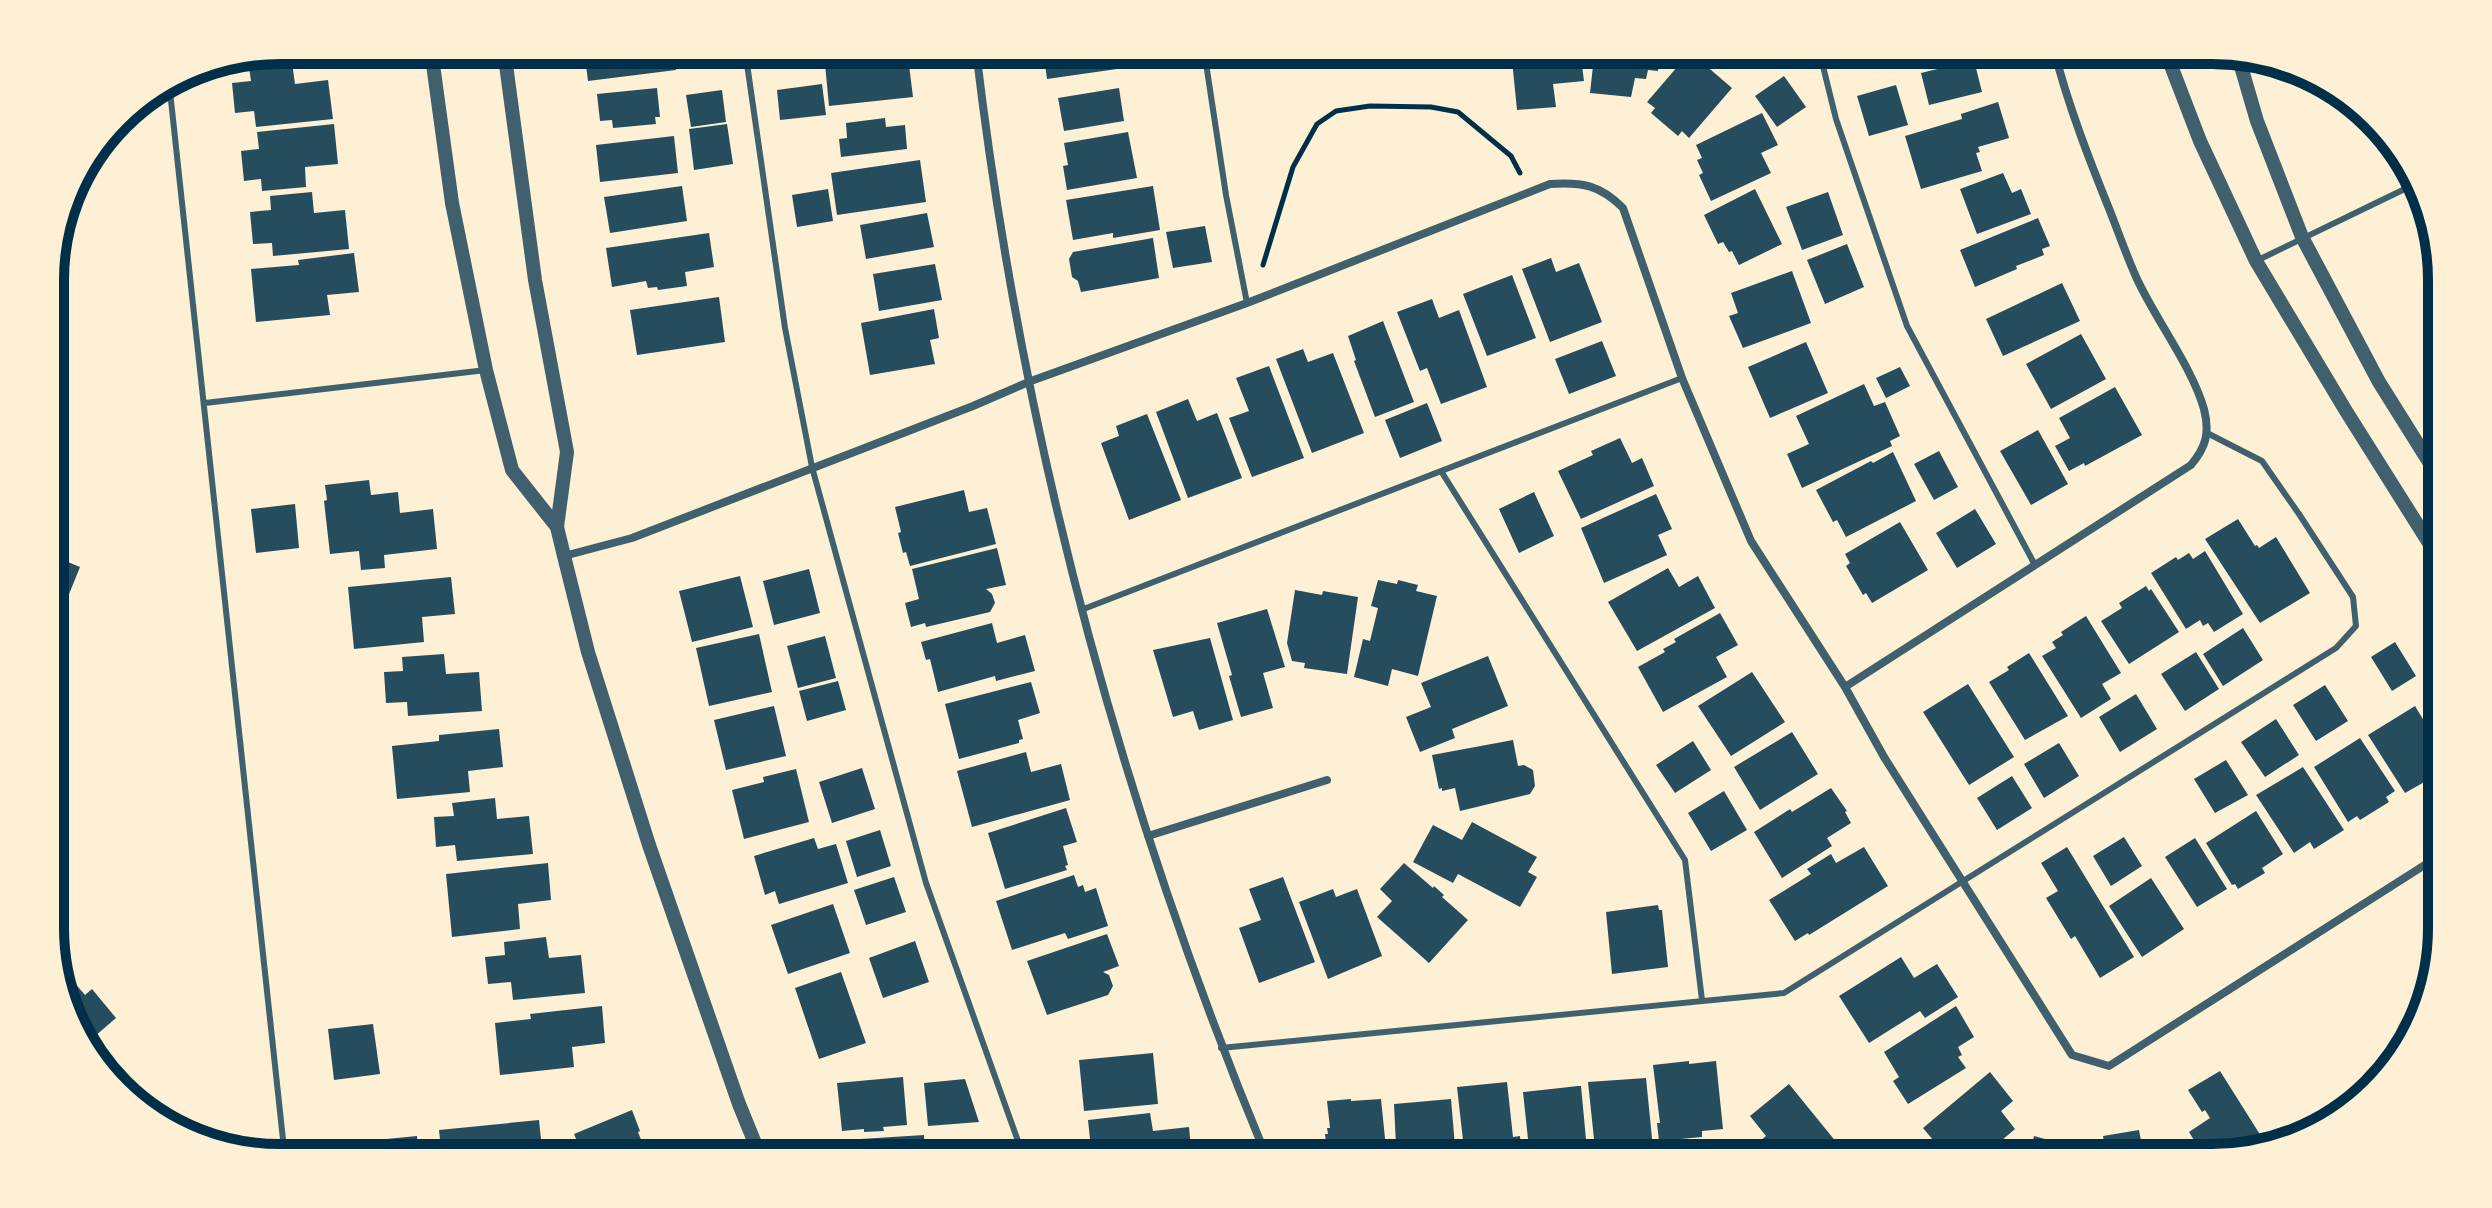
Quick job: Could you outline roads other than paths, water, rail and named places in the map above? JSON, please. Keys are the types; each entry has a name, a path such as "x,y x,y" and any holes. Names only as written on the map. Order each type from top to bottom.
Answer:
{"street":[{"path":"433,64 452,203 486,370 512,470 557,527"},
{"path":"506,64 535,280 567,452 557,527 588,652 649,845 755,1144"},
{"path":"978,64 990,168 1057,514 1080,610 1148,836 1221,1048 1261,1144"},
{"path":"1845,687 2191,465 2203,450 2207,433 2204,410 2138,279 2097,178 2057,64"},
{"path":"2170,64 2200,141 2256,261 2428,541"},
{"path":"2241,66 2257,121 2302,237 2379,382 2428,460"},
{"path":"564,556 632,538 1031,381 1247,303 1550,184 1591,186 1609,194 1623,208 1682,378 1751,541 2072,1055 2109,1066 2428,863"},
{"path":"1148,836 1327,780"}],"lane":[{"path":"747,64 785,328 812,467 926,883 1019,1144"},
{"path":"1206,64 1226,195 1247,303"},
{"path":"1822,64 1836,119 1907,326 2035,565"},
{"path":"170,94 284,1144"},
{"path":"2256,261 2407,188"},
{"path":"205,403 486,370"},
{"path":"1080,610 1682,378"},
{"path":"1221,1048 1784,993 1964,881 2336,648 2356,626 2353,597 2262,461 2207,433"},
{"path":"1441,471 1685,860 1702,1000"}]}
